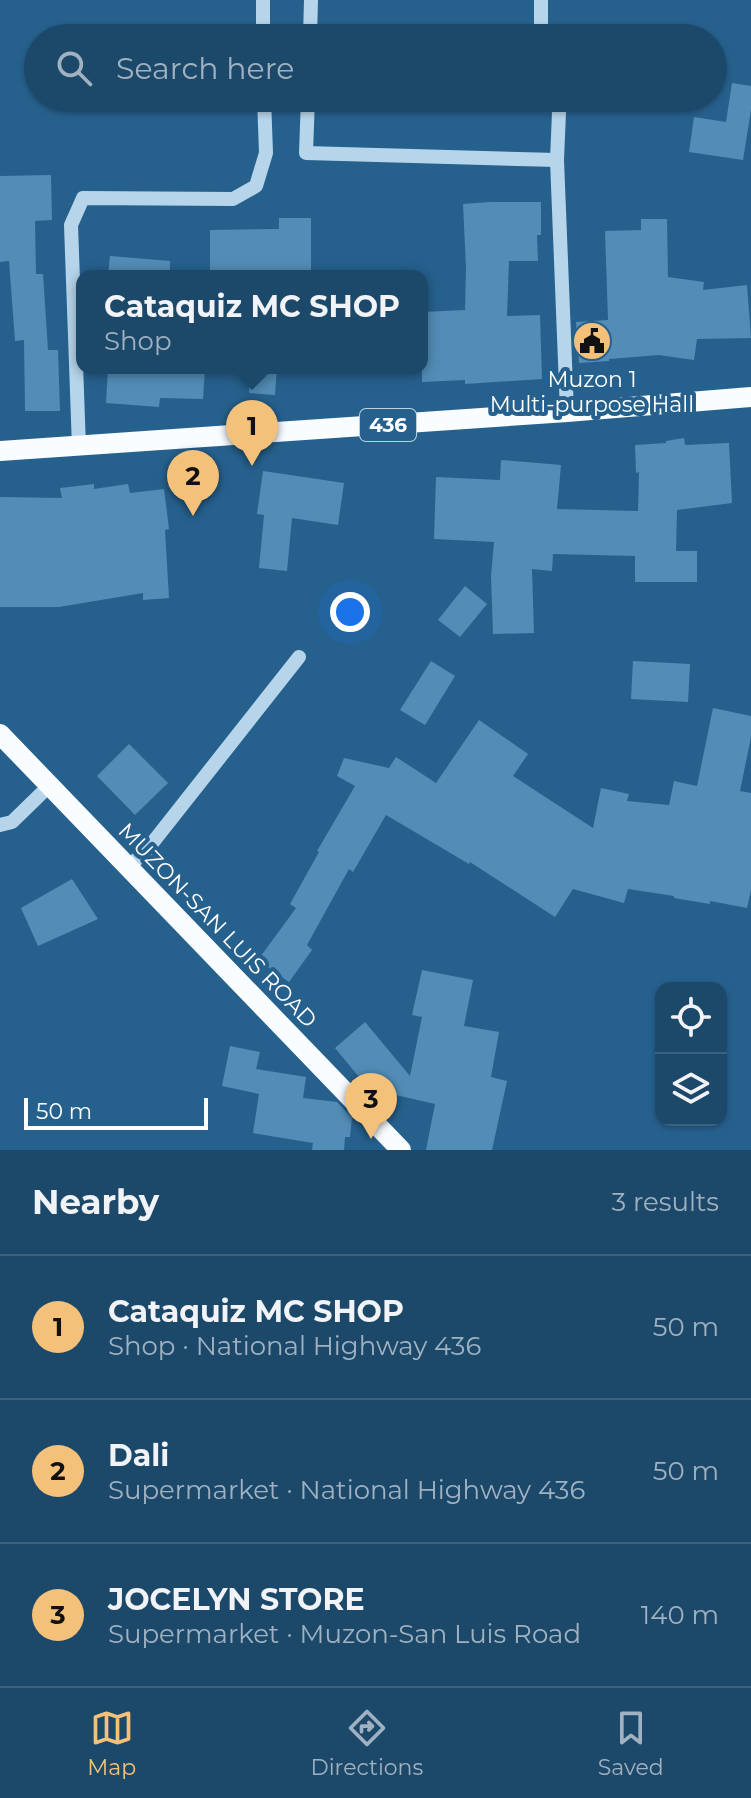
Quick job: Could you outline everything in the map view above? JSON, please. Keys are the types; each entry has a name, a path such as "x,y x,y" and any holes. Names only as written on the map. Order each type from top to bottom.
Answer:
{"main road":[{"name":"436","path":"0,451 751,397"},
{"name":"MUZON-SAN LUIS ROAD","path":"0,734 401,1150"}],"street":[{"path":"263,0 263,24"},
{"path":"310,24 311,0"},
{"path":"541,0 541,24"},
{"path":"76,364 71,225 83,198 233,199 256,186 266,153 265,112"},
{"path":"307,112 306,153 557,160"},
{"path":"559,112 557,160 567,412"},
{"path":"76,374 79,447"},
{"path":"128,867 146,851 299,657"},
{"path":"0,825 12,822 50,785"}],"building":[{"path":"732,83 751,86 751,110 743,160 689,152 694,117 726,122"},
{"path":"51,175 52,220 35,221 36,274 43,274 48,350 58,350 60,411 25,411 24,340 15,341 9,261 0,262 0,176"},
{"path":"541,202 538,261 509,261 507,316 540,315 542,379 465,384 465,380 422,382 422,374 428,374 428,312 465,310 463,204"},
{"path":"279,218 311,218 311,270 210,270 210,230 279,229"},
{"path":"641,219 667,219 668,277 704,282 703,290 747,285 751,338 697,339 694,360 659,355 579,363 576,322 608,320 605,231 641,230"},
{"path":"110,256 170,261 170,270 109,270"},
{"path":"108,374 205,374 203,399 160,398 159,407 106,403"},
{"path":"251,374 277,374 275,395 249,393"},
{"path":"684,438 685,445 729,443 732,503 677,510 676,551 697,551 697,582 635,582 635,556 553,554 552,571 532,569 534,633 493,634 491,576 494,542 434,539 436,477 500,480 501,460 561,465 557,509 638,511 639,472 636,473 635,445 666,443"},
{"path":"263,471 344,483 338,525 292,518 287,571 259,568 264,515 257,514"},
{"path":"94,484 94,489 128,484 130,493 164,489 169,529 165,530 169,598 143,600 143,593 59,607 0,607 0,497 62,498 60,488"},
{"path":"465,586 487,604 460,637 438,620"},
{"path":"431,661 455,676 425,725 400,710"},
{"path":"633,661 690,664 688,702 631,699"},
{"path":"713,708 751,716 751,737 740,791 751,793 751,890 747,908 628,889 624,903 573,889 555,917 470,862 386,815 353,872 349,869 307,945 312,950 289,982 258,960 296,908 290,904 355,786 337,776 344,758 389,768 396,757 436,783 479,720 528,754 513,776 593,828 601,788 629,794 627,801 669,805 674,781 697,786"},
{"path":"129,744 168,783 135,815 97,776"},
{"path":"72,879 98,919 38,946 21,908"},
{"path":"422,970 473,980 464,1026 499,1032 491,1077 507,1081 492,1150 426,1150 435,1104 387,1093 378,1100 335,1048 365,1022 410,1076 422,1017 412,1015"},
{"path":"230,1046 260,1052 256,1069 306,1077 303,1098 337,1102 352,1118 350,1137 345,1137 344,1150 312,1150 313,1143 253,1133 259,1094 222,1086"}],"place":[{"name":"Muzon 1 Multi-purpose Hall","path":"592,341"},
{"name":"Cataquiz MC SHOP","path":"252,466"},
{"name":"Dali","path":"193,516"},
{"name":"JOCELYN STORE","path":"371,1139"}]}
